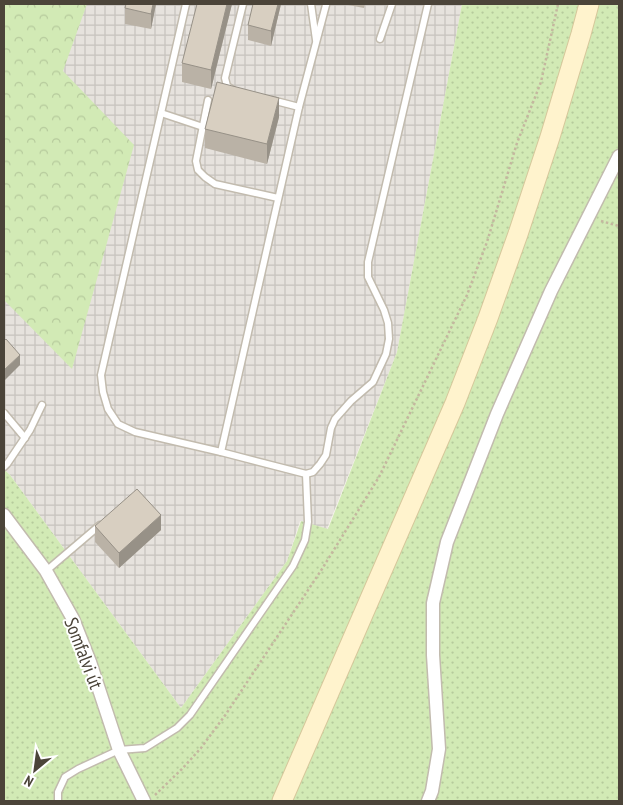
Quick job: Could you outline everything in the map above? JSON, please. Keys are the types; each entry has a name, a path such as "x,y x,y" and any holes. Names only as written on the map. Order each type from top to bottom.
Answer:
{"main road":[{"path":"282,801 454,403 488,318 550,137 589,4"}],"street":[{"path":"428,801 432,791 439,749 433,655 433,603 447,542 497,414 551,291 619,156"},
{"name":"Somfalvi út","path":"4,515 46,571 73,619 90,662 119,750 149,798"}],"lane":[{"path":"186,4 101,375 103,392 108,409 118,424 135,432 306,474 312,472 326,455 331,428 335,419 351,401 373,382 386,354 389,339 388,323 384,310 368,277 368,262 428,4"},
{"path":"243,4 225,78 227,86 235,91 244,93"},
{"path":"311,4 317,43"},
{"path":"380,39 392,4"},
{"path":"221,452 278,198 326,5"},
{"path":"263,98 300,107"},
{"path":"208,100 196,161 198,170 215,184 278,198"},
{"path":"161,113 203,127"},
{"path":"4,468 30,430 42,405"},
{"path":"4,412 25,438"},
{"path":"58,801 58,792 65,777 119,750 145,748 177,728 190,716 287,576 296,560 305,540 308,522 306,474"},
{"path":"46,571 106,520"}],"path":[{"path":"149,798 182,769 201,748 226,714 380,477 467,296 487,242 517,143 541,82 558,4"},
{"path":"588,218 619,226"}],"shaded area":[{"path":"4,4 462,4 397,352 327,529 300,521 287,561 181,708 4,469"}],"green space":[{"path":"4,4 87,4 63,71 134,145 72,369 4,300"},
{"path":"462,4 619,4 619,801 4,801 4,469 181,708 287,561 301,521 328,529 397,352"}],"building":[{"path":"126,4 153,4 151,14 125,8"},
{"path":"197,4 227,4 211,70 182,63"},
{"path":"253,4 278,4 271,31 248,25"},
{"path":"217,82 279,98 267,144 205,129"},
{"path":"6,339 20,355 4,370 4,341"},
{"path":"137,489 161,515 119,553 95,526"}]}
